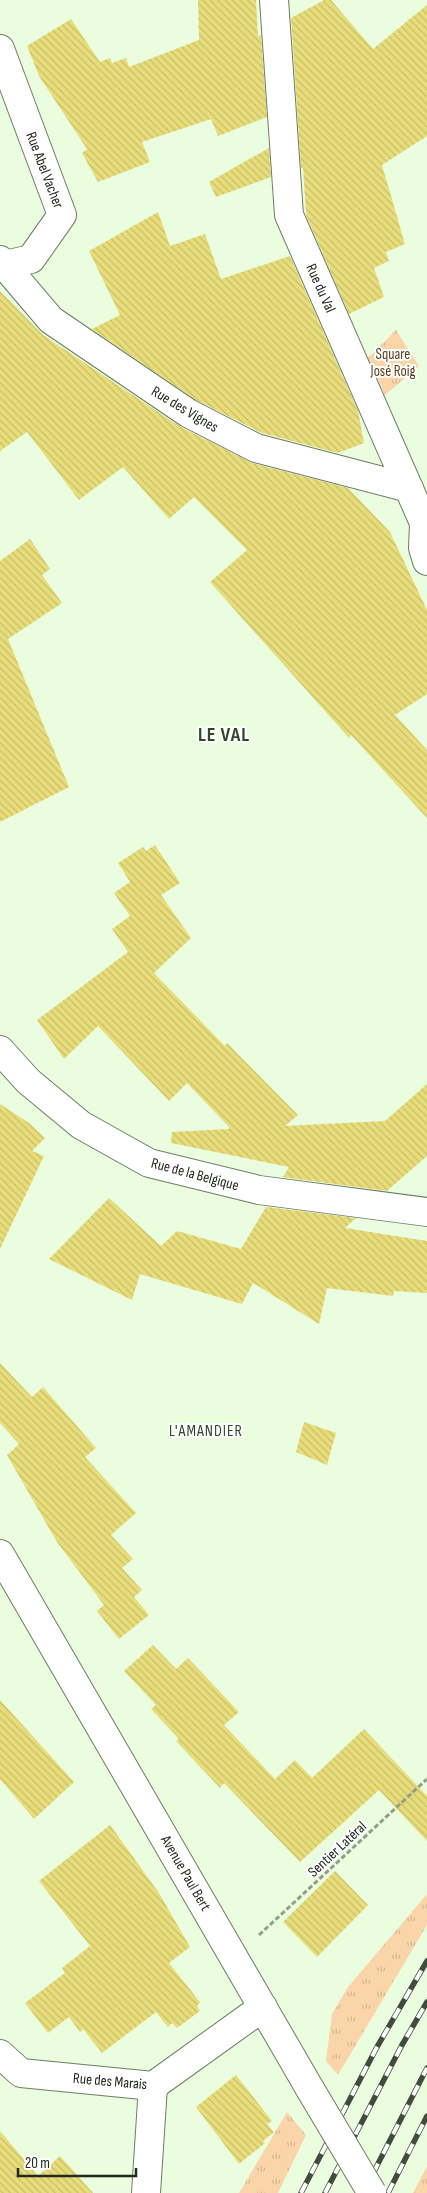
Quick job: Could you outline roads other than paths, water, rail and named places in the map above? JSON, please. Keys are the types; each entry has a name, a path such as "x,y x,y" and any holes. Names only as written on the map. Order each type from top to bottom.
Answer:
{"street":[{"name":"Rue du Val","path":"274,0 289,215 426,524 423,548 427,561"},
{"name":"Rue Abel Vacher","path":"0,49 62,215 32,259 3,263"},
{"name":"Rue des Vignes","path":"3,263 51,320 188,413 256,448 409,488"},
{"name":"Rue de la Belgique","path":"0,1050 28,1081 81,1125 149,1163 259,1190 427,1212"},
{"name":"Avenue Paul Bert","path":"0,1554 372,2193"},
{"name":"Rue des Marais","path":"0,2054 21,2073 153,2086 263,2007"},
{"path":"146,2193 153,2086"}],"railway":[{"path":"301,2193 377,2047 427,1961"},
{"path":"325,2193 402,2045 427,2002"},
{"path":"363,2193 427,2068"},
{"path":"388,2193 427,2116"}],"district":[{"name":"LE VAL","path":"224,734"},
{"name":"L'AMANDIER","path":"206,1430"}],"park label":[{"name":"Square José Roig","path":"393,362"}]}
